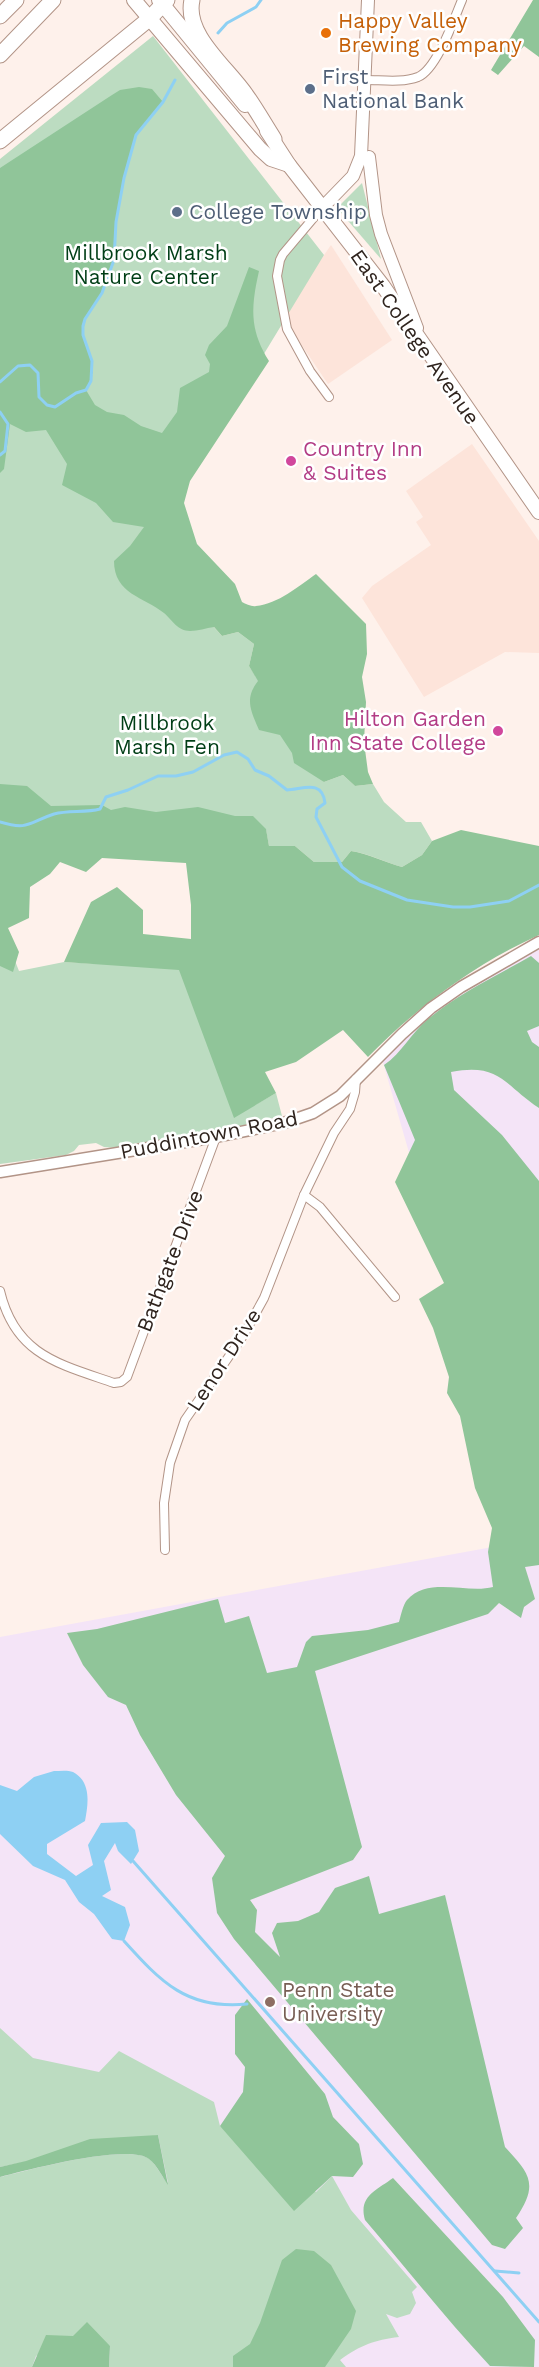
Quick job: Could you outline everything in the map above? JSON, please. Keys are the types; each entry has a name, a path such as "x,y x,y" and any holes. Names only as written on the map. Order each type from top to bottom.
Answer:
{"highway":[{"path":"0,16 16,0"},
{"path":"0,55 53,0"},
{"path":"192,0 191,20 197,33 246,95 274,139"},
{"path":"0,141 149,19 163,1"}],"main road":[{"name":"East College Avenue","path":"134,0 260,149 271,159 289,165"},
{"path":"321,208 348,182 358,168 361,156 368,0"},
{"name":"East College Avenue","path":"163,1 274,139 289,165 382,286 539,512"},
{"path":"366,84 369,97 369,157 376,215 381,234 423,344"},
{"path":"321,208 337,202 359,182 369,157"}],"street":[{"path":"366,84 405,80 428,70 448,33 462,0"},
{"path":"321,208 280,260 277,276 286,328 310,371 329,398"},
{"name":"Puddintown Road","path":"0,1172 216,1137 284,1123 313,1113 340,1096 431,1008 461,987 539,942"},
{"name":"Lenor Drive","path":"165,1550 164,1503 167,1483 175,1447 185,1420 243,1336 264,1298 304,1195 334,1133 350,1109 356,1079"},
{"name":"Bathgate Drive","path":"0,1291 12,1326 43,1356 114,1383 121,1382 127,1377 216,1137"},
{"path":"304,1195 334,1222 395,1297"}],"shaded area":[{"path":"331,245 392,340 328,384 282,316"},
{"path":"472,444 539,541 539,653 505,652 424,697 362,598 372,586 431,545 416,522 423,517 406,491"},
{"name":"Penn State University","path":"539,947 539,2367 0,2367 0,1637 498,1546 447,1284 382,1059 426,1016"}],"green space":[{"path":"533,0 539,0 539,57 524,46 498,75 491,70"},
{"name":"Millbrook Marsh Nature Center","path":"153,36 324,255 231,408 147,554 222,636 238,632 254,644 249,666 324,782 343,775 355,786 373,784 384,802 406,822 421,822 432,841 422,855 402,867 351,851 342,862 314,862 295,846 269,846 266,830 0,822 0,159"},
{"path":"139,87 152,89 163,102 136,135 124,178 116,222 114,260 102,293 85,319 83,335 92,361 93,372 86,390 95,405 107,412 124,415 141,426 162,433 177,412 180,388 209,372 210,364 205,355 209,345 227,326 249,267 259,271 253,318 262,349 269,361 190,481 184,503 197,544 235,584 242,602 254,606 272,602 288,594 316,574 366,624 367,654 362,677 366,702 364,742 368,772 373,784 355,786 343,775 324,782 294,763 292,753 280,735 259,730 250,705 251,694 258,681 249,666 254,644 238,632 222,636 214,627 186,631 164,613 125,588 115,572 114,561 130,546 144,527 113,522 96,503 62,485 67,464 46,430 26,432 10,424 4,469 0,473 0,168 120,90"},
{"path":"362,183 381,259 337,208"},
{"path":"0,784 27,786 51,806 102,805 111,810 125,807 156,812 198,807 235,816 253,816 266,829 269,846 295,846 314,862 342,862 351,851 402,867 422,855 432,841 461,830 539,846 539,935 492,959 448,988 406,1021 368,1057 343,1030 296,1062 265,1072 276,1093 234,1118 179,970 64,962 91,902 117,887 143,910 143,934 191,939 191,905 186,863 102,858 86,872 60,862 50,874 30,887 29,918 8,928 19,952 13,972 0,966"},
{"path":"0,923 19,971 64,962 98,964 197,956 248,1109 276,1093 282,1116 224,1130 117,1148 104,1147 96,1143 79,1145 66,1155 0,1164"},
{"path":"531,956 539,963 539,1026 527,1031 532,1042 539,1047 539,1108 491,1073 480,1070 451,1072 454,1090 502,1135 539,1181 539,1565 525,1567 535,1599 524,1607 521,1618 499,1603 488,1614 315,1671 362,1847 353,1860 250,1900 257,1910 255,1932 280,1957 272,1933 277,1923 298,1921 319,1912 335,1888 369,1876 379,1914 445,1895 505,2147 526,2172 528,2180 528,2196 516,2218 523,2228 505,2249 492,2245 234,1939 217,1913 212,1878 225,1856 176,1795 140,1735 126,1705 108,1697 83,1665 67,1633 97,1629 218,1599 225,1623 249,1616 267,1673 297,1667 306,1642 312,1636 368,1630 399,1622 407,1600 426,1589 493,1587 488,1552 492,1528 475,1488 460,1416 447,1393 449,1377 433,1328 419,1299 444,1283 395,1182 415,1140 384,1065 396,1055 422,1025 452,1001"},
{"path":"247,1999 325,2094 333,2117 359,2144 363,2164 353,2177 332,2176 294,2211 220,2126 243,2092 245,2067 235,2054 235,2015"},
{"path":"0,2028 33,2058 99,2072 119,2051 214,2102 220,2126 316,2192 332,2176 351,2210 417,2287 412,2292 416,2303 410,2314 397,2318 386,2314 399,2337 368,2344 355,2350 340,2360 346,2367 109,2367 110,2346 73,2336 36,2356 32,2367 0,2367 0,2177 53,2164 119,2154 148,2158 168,2183 158,2135 0,2167"},
{"path":"158,2135 168,2185 149,2159 138,2155 121,2154 77,2159 0,2177 0,2167 26,2161 90,2139"},
{"path":"393,2178 503,2297 535,2340 534,2367 490,2366 365,2220 364,2205 370,2194"},
{"path":"296,2249 314,2251 331,2265 356,2311 351,2329 325,2367 233,2367 233,2356 250,2344 260,2323 282,2260"},
{"path":"87,2322 110,2346 109,2367 32,2367 46,2335 73,2336"}],"water":[{"path":"54,1771 73,1772 79,1776 86,1788 88,1801 85,1821 47,1844 47,1854 76,1876 93,1865 88,1845 101,1823 127,1822 135,1830 139,1851 131,1864 118,1851 115,1843 104,1861 111,1890 102,1896 125,1907 130,1925 124,1941 112,1939 94,1914 79,1902 65,1880 33,1866 0,1834 0,1785 17,1791 34,1777"}],"waterway":[{"path":"218,33 227,23 256,7 261,0"},
{"path":"0,382 18,366 30,365 38,373 39,397 47,405 55,407 76,393 86,390 91,381 92,361 83,335 83,326 102,293 114,260 116,222 124,178 136,135 163,102 175,80"},
{"path":"0,412 8,424 5,451 0,455"},
{"path":"0,822 23,826 54,814 100,809 106,797 158,776 176,776 193,772 224,755 237,752 248,759 255,770 269,776 287,790 310,787 320,790 325,803 317,809 316,817 342,867 360,881 407,900 453,907 470,907 509,901 539,885"},
{"path":"133,1861 539,2322"},
{"path":"124,1941 163,1981 191,1998 226,2005 247,2004"},
{"path":"495,2271 519,2273"}],"place":[{"name":"Happy Valley Brewing Company","path":"326,33"},
{"name":"First National Bank","path":"310,89"},
{"name":"College Township","path":"177,212"},
{"name":"Country Inn & Suites","path":"291,461"},
{"name":"Hilton Garden Inn State College","path":"498,731"},
{"name":"Penn State University","path":"270,2002"}],"park label":[{"name":"Millbrook Marsh Fen","path":"167,735"}]}
